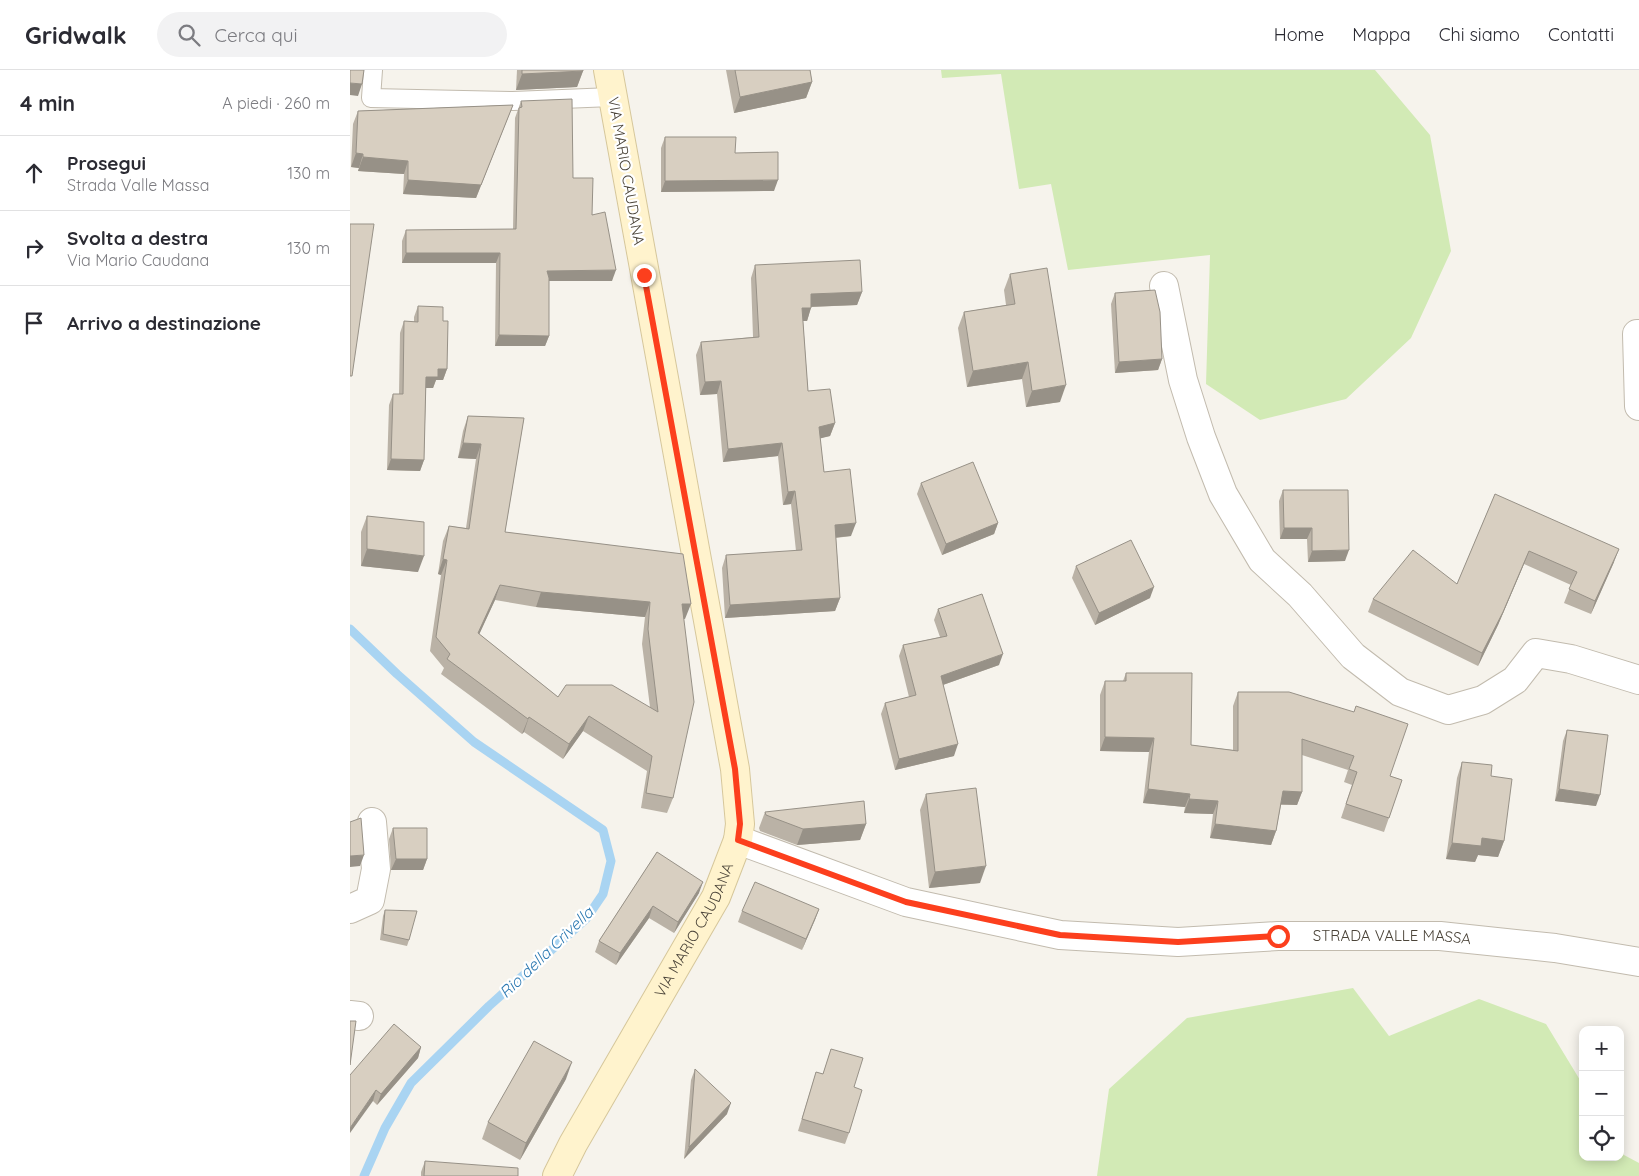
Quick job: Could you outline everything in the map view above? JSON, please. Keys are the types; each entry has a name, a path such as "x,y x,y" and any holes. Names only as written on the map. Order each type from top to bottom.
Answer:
{"main road":[{"name":"VIA MARIO CAUDANA","path":"556,1176 716,898 738,840 740,824 735,769 608,70"}],"street":[{"path":"1164,286 1183,380 1201,437 1223,494 1262,560 1300,595 1353,656 1400,692 1448,710 1483,700 1515,680 1536,653 1571,659 1639,680"},
{"path":"1639,334 1637,334 1639,406"},
{"path":"350,909 370,900 376,869 372,822"},
{"name":"STRADA VALLE MASSA","path":"738,840 906,902 1060,935 1178,942 1278,936 1440,936 1555,948 1639,962"}],"lane":[{"path":"372,70 371,98 513,101 612,97"}],"green space":[{"path":"941,70 1375,70 1430,135 1451,251 1411,338 1346,399 1260,420 1206,384 1210,255 1068,270 1051,184 1019,189 1001,74 942,78"},
{"path":"1353,988 1389,1036 1479,999 1546,1024 1579,1078 1579,1161 1624,1161 1624,1155 1639,1163 1639,1176 1097,1176 1109,1089 1187,1018"}],"building":[{"path":"350,70 364,70 362,84 350,83"},
{"path":"522,70 583,70 583,71 522,74"},
{"path":"735,70 810,70 812,82 740,97"},
{"path":"572,99 573,178 593,178 592,215 605,212 616,270 547,271 549,278 549,336 499,335 500,253 406,253 406,230 516,229 519,108 522,107 521,101"},
{"path":"513,105 481,185 408,180 408,161 363,157 363,154 356,153 358,111"},
{"path":"665,137 736,137 735,153 778,152 778,180 665,181"},
{"path":"350,224 374,224 352,376 350,376"},
{"path":"860,260 862,292 811,294 811,308 802,308 808,391 830,389 835,423 819,427 824,472 850,469 856,523 835,525 840,598 730,605 726,555 802,550 795,491 788,492 782,443 728,449 721,381 705,382 701,342 759,337 755,265"},
{"path":"1047,268 1066,385 1032,391 1028,362 973,371 964,312 1015,304 1010,274"},
{"path":"1155,290 1160,312 1162,359 1119,362 1115,293"},
{"path":"418,306 443,307 443,321 448,321 447,369 438,369 438,377 426,377 424,460 391,459 393,394 403,394 404,321 418,322"},
{"path":"468,416 524,418 505,532 683,554 691,604 682,604 694,702 673,798 646,793 652,756 589,716 569,744 529,717 528,719 447,659 450,654 436,637 447,560 443,559 449,526 469,529 481,444 463,443","holes":["500,585 541,592 650,602 648,629 658,712 612,685 566,685 558,697 478,633"]},
{"path":"973,462 998,523 946,544 921,483"},
{"path":"1283,490 1348,490 1349,550 1312,551 1312,528 1284,528"},
{"path":"1495,494 1619,549 1595,601 1569,589 1577,572 1529,551 1503,612 1482,653 1373,599 1413,550 1457,584"},
{"path":"367,516 424,522 424,556 367,549"},
{"path":"1131,540 1154,587 1099,613 1076,566"},
{"path":"982,594 1003,654 941,676 958,744 899,759 885,703 916,695 903,645 947,636 938,609"},
{"path":"1126,673 1192,673 1191,745 1238,751 1238,692 1289,692 1354,712 1356,706 1408,724 1390,776 1402,780 1389,818 1346,804 1357,772 1349,769 1354,756 1302,739 1302,792 1283,791 1276,831 1215,824 1218,801 1189,799 1190,794 1148,789 1154,738 1105,737 1105,681 1126,681"},
{"path":"1567,730 1608,735 1600,795 1559,789"},
{"path":"1462,762 1492,765 1491,776 1512,779 1504,841 1482,838 1481,846 1452,843"},
{"path":"976,788 986,866 935,872 926,794"},
{"path":"864,801 866,824 803,829 766,815 765,812"},
{"path":"361,818 364,855 350,856 350,822"},
{"path":"393,828 427,828 427,859 396,859"},
{"path":"657,852 703,882 678,922 653,906 620,953 599,941"},
{"path":"755,882 819,909 806,939 742,911"},
{"path":"385,910 417,911 409,940 383,934"},
{"path":"350,1021 356,1021 350,1065"},
{"path":"394,1024 421,1047 381,1094 376,1090 350,1128 350,1075"},
{"path":"534,1041 572,1062 526,1143 488,1122"},
{"path":"831,1049 863,1058 854,1087 862,1090 849,1133 802,1119 816,1072 823,1074"},
{"path":"695,1069 731,1103 689,1147"},
{"path":"425,1161 518,1168 518,1176 424,1176"}],"waterway":[{"name":"Rio della Crivella","path":"350,629 397,674 474,742 603,830 611,861 603,894 586,919 489,1006 411,1083 385,1128 364,1176"}],"route":[{"path":"644,275 735,769 740,824 738,840 906,902 1060,935 1178,942 1278,936"}]}
